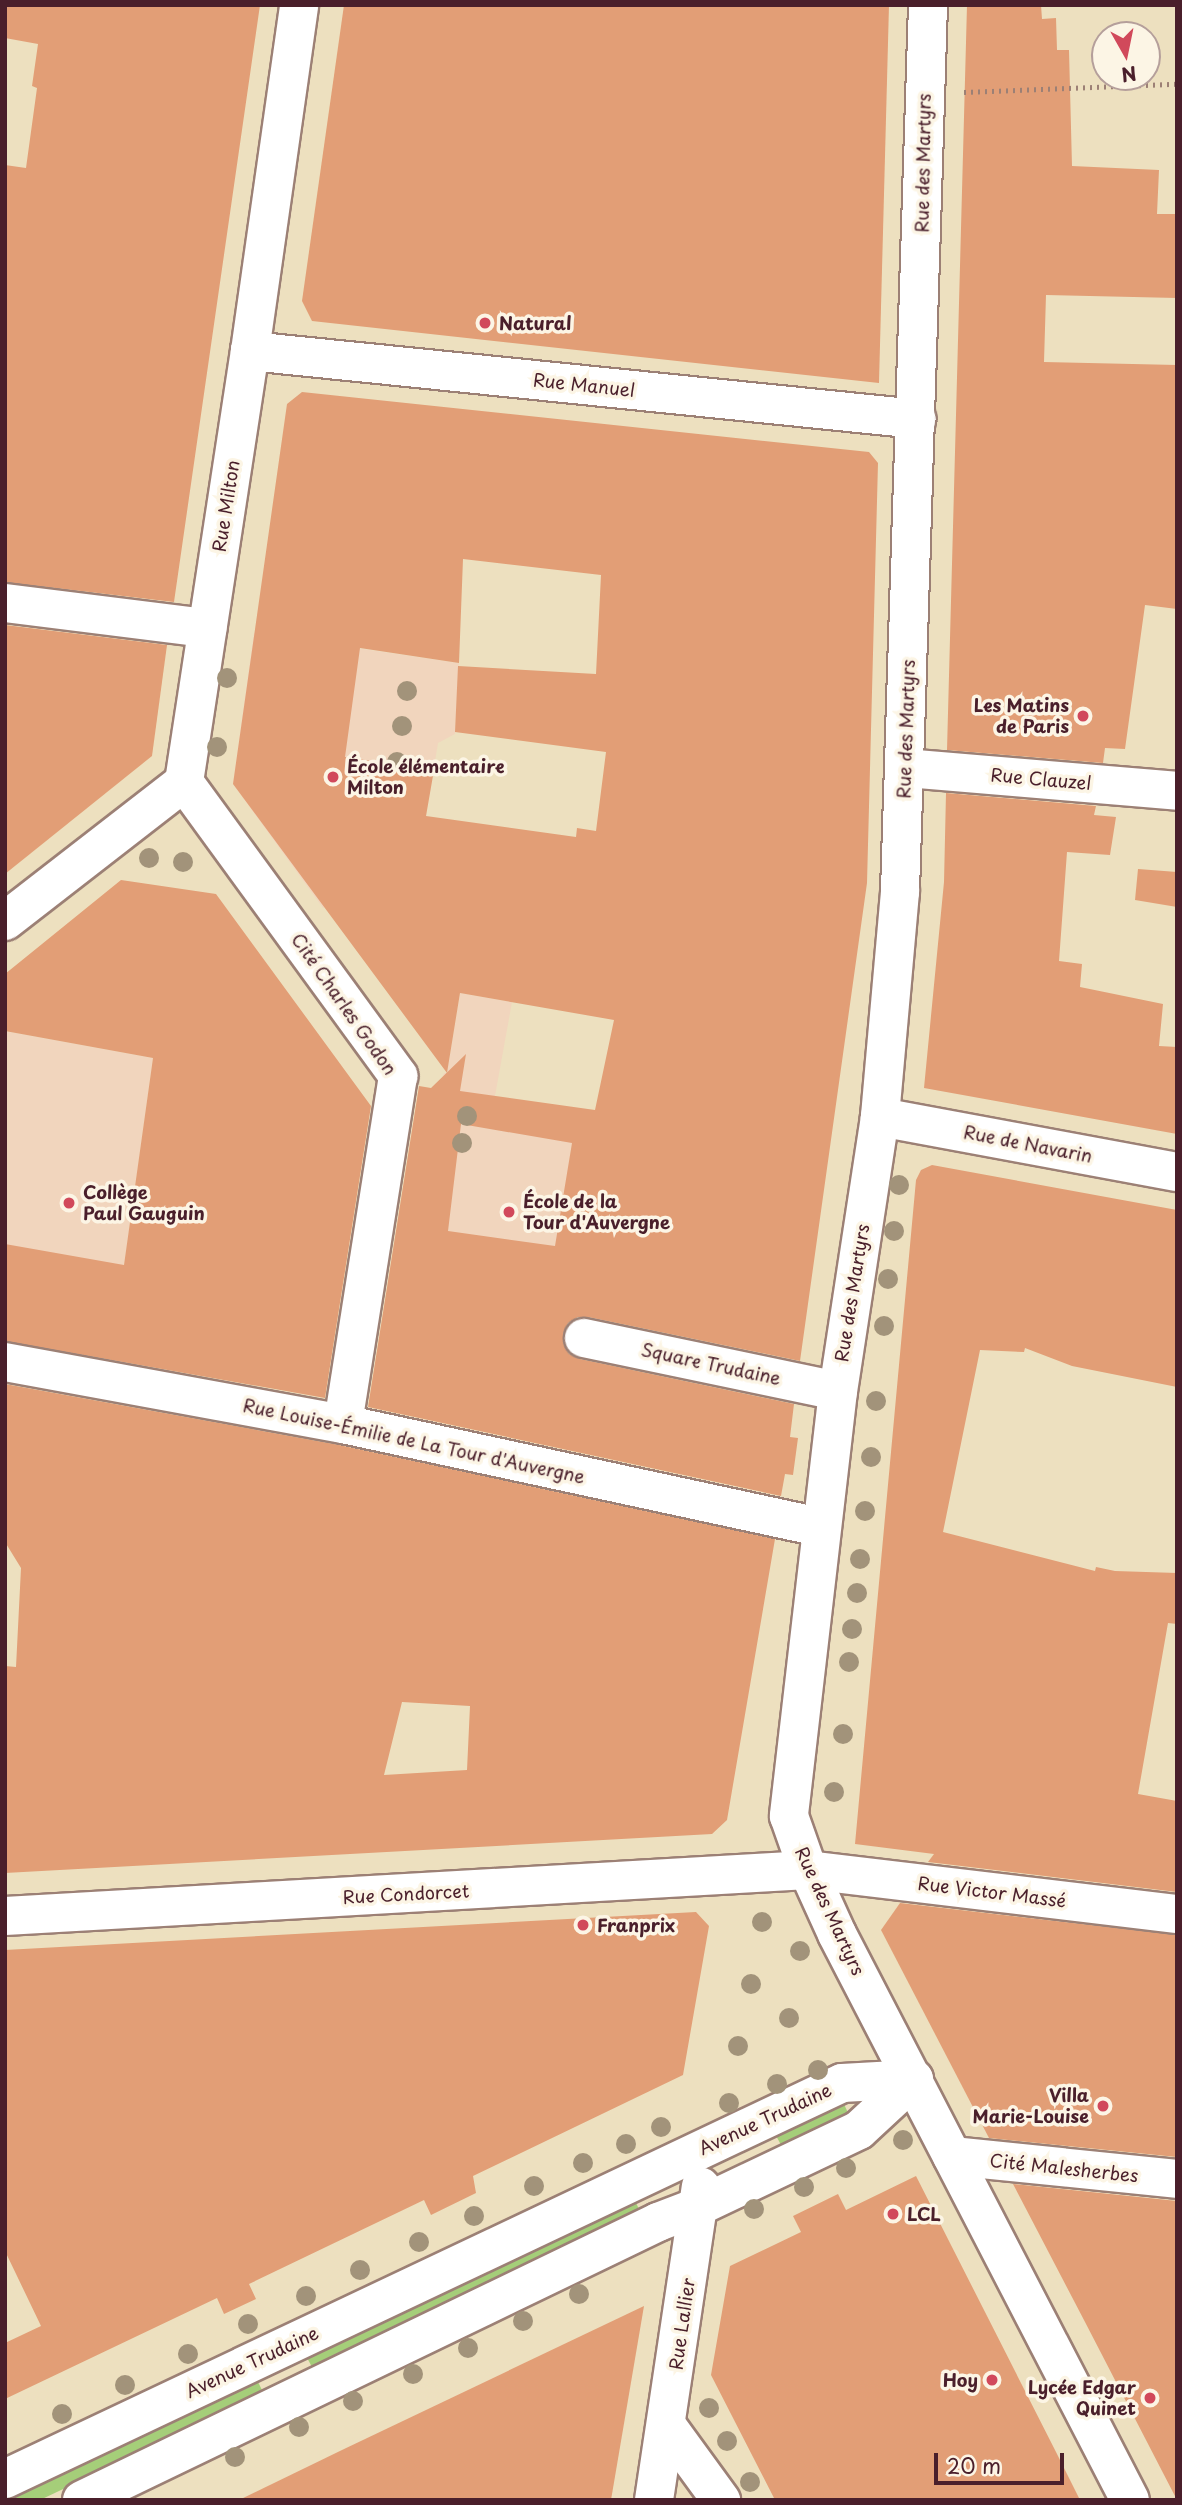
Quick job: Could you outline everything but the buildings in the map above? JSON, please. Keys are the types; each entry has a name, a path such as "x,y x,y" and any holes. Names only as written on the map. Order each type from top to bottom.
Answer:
{"street":[{"name":"Rue Milton","path":"184,782 250,351 299,5"},
{"name":"Rue des Martyrs","path":"928,5 901,892 880,1117 838,1391 788,1802 789,1816 807,1870 1130,2500"},
{"name":"Rue Manuel","path":"250,351 917,419"},
{"path":"5,603 208,628"},
{"name":"Rue Clauzel","path":"905,768 1177,791"},
{"path":"5,921 184,782"},
{"name":"Cité Charles Godon","path":"184,782 398,1076 343,1424"},
{"name":"Rue de Navarin","path":"880,1117 1177,1172"},
{"name":"Square Trudaine","path":"584,1338 838,1391"},
{"name":"Rue Louise-Émilie de La Tour d'Auvergne","path":"5,1362 343,1424 821,1527"},
{"name":"Rue Victor Massé","path":"807,1870 1177,1914"},
{"name":"Rue Condorcet","path":"5,1916 807,1870"},
{"path":"82,2500 659,2221 697,2207 859,2130 914,2079"},
{"name":"Avenue Trudaine","path":"5,2479 842,2083 914,2079"},
{"name":"Rue Lallier","path":"654,2500 707,2147"},
{"name":"Cité Malesherbes","path":"952,2156 1177,2179"},
{"path":"667,2426 721,2500"}],"path":[{"path":"925,94 1177,85"}],"shaded area":[{"name":"École élémentaire Milton","path":"254,633 459,663 455,734 438,743 426,816 356,885 323,908 233,784"},
{"name":"École de la Tour d'Auvergne","path":"460,993 512,1002 495,1096 572,1143 536,1394 415,1411 440,1086 444,1073 447,1073"},
{"name":"Collège Paul Gauguin","path":"5,1031 153,1058 113,1347 5,1328"}],"green space":[{"path":"840,2095 848,2113 781,2145 772,2128"},
{"path":"632,2195 641,2213 313,2369 304,2352"},
{"path":"255,2376 264,2394 40,2500 5,2500 5,2494"}],"place":[{"name":"Natural","path":"485,323"},
{"name":"Les Matins de Paris","path":"1083,716"},
{"name":"École élémentaire Milton","path":"333,777"},
{"name":"Collège Paul Gauguin","path":"69,1203"},
{"name":"École de la Tour d'Auvergne","path":"509,1212"},
{"name":"Franprix","path":"583,1925"},
{"name":"Villa Marie-Louise","path":"1103,2106"},
{"name":"LCL","path":"893,2214"},
{"name":"Hoy","path":"992,2380"},
{"name":"Lycée Edgar Quinet","path":"1150,2398"}]}
